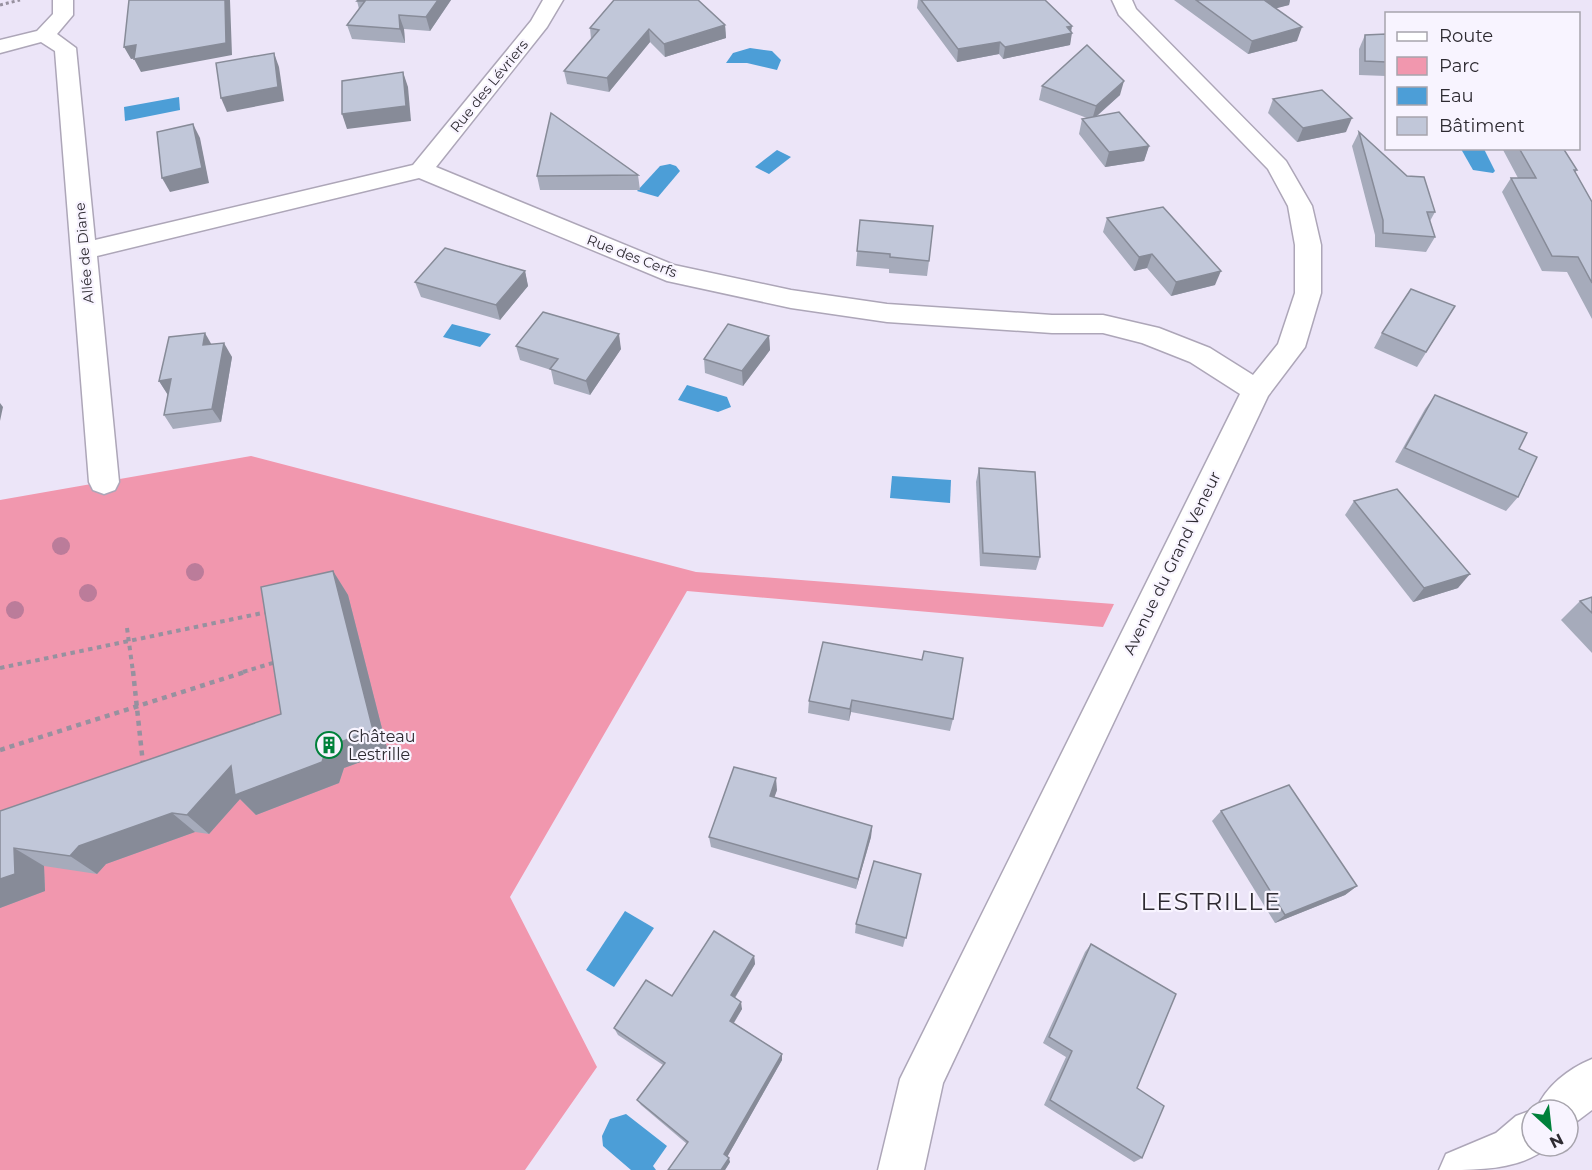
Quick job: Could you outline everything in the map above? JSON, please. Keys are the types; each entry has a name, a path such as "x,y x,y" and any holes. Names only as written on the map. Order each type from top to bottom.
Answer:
{"street":[{"path":"0,47 44,35 63,15 63,0"},
{"name":"Rue des Lévriers","path":"421,170 540,24 553,0"},
{"name":"Avenue du Grand Veneur","path":"901,1170 922,1079 1256,391 1291,347 1308,293 1308,245 1300,206 1278,166 1132,18 1126,11 1122,0"},
{"name":"Allée de Diane","path":"44,35 65,48 104,482"},
{"path":"84,251 421,170"},
{"name":"Rue des Cerfs","path":"421,170 667,272 791,299 887,313 1052,324 1103,324 1149,335 1200,355 1256,391"},
{"path":"1572,1098 1592,1081"},
{"path":"1462,1170 1512,1149 1520,1142"}],"path":[{"path":"0,5 20,0"},
{"path":"0,668 267,612 268,622"},
{"path":"127,628 138,705 143,768"},
{"path":"274,652 278,673"},
{"path":"0,750 276,662"}],"green space":[{"path":"251,456 696,572 1114,604 1103,627 687,591 510,897 597,1067 525,1170 0,1170 0,500"}],"water":[{"path":"750,48 772,51 781,60 777,70 747,63 726,63 733,53"},
{"path":"179,97 180,110 125,121 124,107"},
{"path":"777,150 791,157 769,174 755,167"},
{"path":"1462,150 1484,150 1495,171 1493,173 1473,170"},
{"path":"670,164 676,166 680,171 658,197 637,191 660,166"},
{"path":"452,324 491,334 480,347 443,337"},
{"path":"687,385 727,397 731,407 718,412 678,400"},
{"path":"892,476 951,480 950,503 890,498"},
{"path":"625,911 654,928 614,987 586,970"},
{"path":"626,1114 667,1146 653,1166 656,1170 631,1170 603,1146 602,1136 610,1119"}],"building":[{"path":"129,0 225,0 226,43 134,59 136,45 124,47"},
{"path":"358,0 438,0 426,17 399,15 400,29 347,25 365,1"},
{"path":"614,0 698,0 725,25 664,44 649,29 607,78 564,71 599,30 590,28"},
{"path":"921,0 1045,0 1072,26 1067,27 1072,33 1005,47 1000,42 958,49"},
{"path":"1196,0 1264,0 1302,27 1252,41"},
{"path":"1385,34 1385,62 1365,61 1365,35"},
{"path":"1087,45 1124,81 1096,106 1042,86"},
{"path":"274,53 278,87 221,98 216,63"},
{"path":"403,72 406,106 342,114 342,81"},
{"path":"1322,90 1352,118 1303,128 1273,99"},
{"path":"1119,112 1149,146 1109,152 1082,119"},
{"path":"551,113 638,175 537,176"},
{"path":"193,124 202,168 162,178 157,132"},
{"path":"1359,132 1407,176 1424,177 1435,212 1427,212 1435,237 1383,233 1383,220"},
{"path":"1520,150 1564,150 1577,170 1574,170 1592,202 1592,283 1578,257 1552,256 1511,178 1536,178"},
{"path":"1163,207 1221,271 1176,282 1152,254 1139,257 1107,218"},
{"path":"860,220 933,226 929,261 857,251"},
{"path":"445,248 525,271 496,305 415,282"},
{"path":"1411,289 1455,306 1426,352 1382,333"},
{"path":"543,312 619,334 586,381 550,369 558,359 516,346"},
{"path":"728,324 769,336 742,371 704,359"},
{"path":"205,333 203,345 224,343 212,409 164,415 171,379 159,381 169,337"},
{"path":"1435,395 1527,433 1519,449 1537,457 1518,497 1405,448"},
{"path":"979,468 1035,472 1040,557 983,553"},
{"path":"1397,489 1470,574 1424,588 1354,501"},
{"name":"Château Lestrille","path":"333,571 373,730 327,747 322,762 235,795 231,766 187,815 172,813 79,846 70,856 14,848 15,874 0,879 0,811 281,714 261,587"},
{"path":"1592,597 1592,613 1580,601"},
{"path":"823,642 922,660 924,651 963,658 953,719 852,700 850,709 809,701"},
{"path":"734,767 776,778 770,796 872,826 858,879 709,837"},
{"path":"1289,785 1357,886 1285,915 1221,811"},
{"path":"874,861 921,874 906,938 856,924"},
{"path":"714,931 754,956 731,995 741,1002 730,1021 782,1054 724,1154 729,1158 721,1170 668,1170 688,1142 637,1100 665,1063 614,1028 646,980 672,996"},
{"path":"1091,944 1176,994 1137,1088 1164,1106 1142,1158 1050,1100 1072,1051 1049,1037"}],"place":[{"name":"Château Lestrille","path":"329,745"}],"district":[{"name":"LESTRILLE","path":"1211,901"}]}
